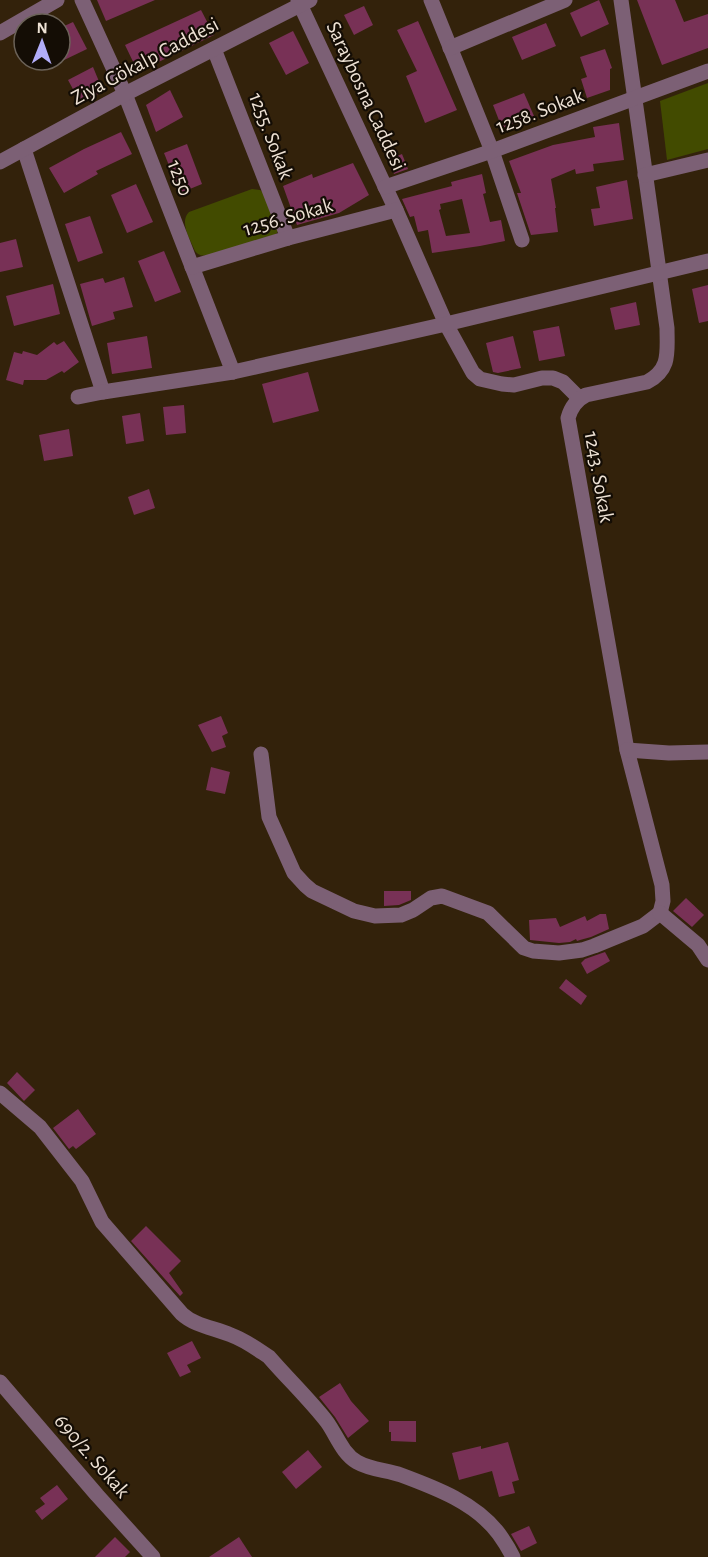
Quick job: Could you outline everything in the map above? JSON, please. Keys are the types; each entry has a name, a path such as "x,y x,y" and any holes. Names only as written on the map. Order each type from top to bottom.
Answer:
{"street":[{"path":"0,33 57,0"},
{"name":"1250","path":"82,0 125,94 233,372"},
{"path":"430,0 492,151 522,240"},
{"path":"450,48 565,0"},
{"path":"579,398 586,394 647,382 660,372 667,357 667,328 621,0"},
{"name":"Ziya Gökalp Caddesi","path":"0,162 303,2"},
{"name":"Saraybosna Caddesi","path":"303,2 446,324 473,373 480,379 502,384 553,378 563,382 579,398"},
{"name":"1255. Sokak","path":"214,49 288,238"},
{"name":"1258. Sokak","path":"385,187 492,151 708,71"},
{"path":"24,149 103,392"},
{"path":"645,175 708,160"},
{"name":"1256. Sokak","path":"192,267 288,238 396,210"},
{"path":"78,397 233,372 708,261"},
{"name":"1243. Sokak","path":"579,398 570,411 568,426 627,750 662,885 663,901 660,913"},
{"path":"627,750 669,753 708,752"},
{"path":"261,754 269,817 294,873 312,891 354,911 375,916 406,913 434,896 446,897 488,913 524,948 549,953 582,950 643,926 660,913 698,945 708,960"},
{"path":"0,1093 40,1127 82,1181 102,1222 189,1321 233,1335 269,1357 328,1423 347,1454 357,1462 369,1467 400,1475 459,1500 488,1521 513,1557"},
{"name":"690/2. Sokak","path":"0,1382 153,1557"}],"green space":[{"path":"708,83 708,149 667,160 660,101"},
{"path":"252,189 260,190 265,194 278,229 277,233 209,255 198,254 186,231 185,221 189,212"}],"building":[{"path":"97,0 155,0 106,21"},
{"path":"599,0 609,24 581,37 570,13"},
{"path":"637,0 675,0 684,22 708,14 708,48 662,65"},
{"path":"364,6 373,25 354,35 344,15"},
{"path":"201,10 214,35 138,72 125,45"},
{"path":"418,21 457,110 425,123 406,76 417,71 397,30"},
{"path":"72,22 87,49 72,56"},
{"path":"546,23 556,46 522,60 512,37"},
{"path":"293,31 309,63 286,75 269,43"},
{"path":"605,49 612,68 610,69 610,90 587,98 581,79 587,77 580,57"},
{"path":"93,67 103,91 81,104 68,80"},
{"path":"170,90 183,117 156,132 146,105"},
{"path":"524,93 534,116 502,128 493,105"},
{"path":"619,123 624,160 593,164 594,171 576,174 575,169 551,179 558,232 531,235 517,193 521,193 509,161 553,145 595,137 593,127"},
{"path":"121,132 132,154 96,171 98,174 64,193 49,168"},
{"path":"187,144 202,184 180,193 164,153"},
{"path":"402,154 408,169 394,174 388,160"},
{"path":"353,163 369,195 339,213 297,225 283,186 312,174 313,178"},
{"path":"482,174 486,193 483,194 490,222 501,220 505,241 432,253 428,230 418,232 414,216 410,217 402,199 452,186 451,182","holes":["462,199 470,233 446,236 439,210 441,209 440,204"]},
{"path":"627,180 633,219 594,226 591,209 600,208 596,187"},
{"path":"136,184 153,222 127,233 111,195"},
{"path":"90,216 103,253 78,262 65,224"},
{"path":"16,239 23,267 0,272 0,243"},
{"path":"164,251 181,292 155,302 138,261"},
{"path":"124,277 133,307 113,312 115,319 92,326 80,284 103,278 105,283"},
{"path":"53,284 60,314 14,326 6,296"},
{"path":"708,285 708,321 699,323 692,289"},
{"path":"636,302 640,325 615,330 610,308"},
{"path":"559,326 565,356 539,361 533,331"},
{"path":"147,336 152,368 112,374 107,343"},
{"path":"513,336 521,368 493,372 486,343"},
{"path":"64,341 79,362 64,373 62,371 46,380 24,380 23,385 6,380 14,352 22,354 23,351 37,355 54,342 57,345"},
{"path":"308,372 319,411 273,423 262,384"},
{"path":"184,405 186,433 166,435 163,407"},
{"path":"140,413 144,441 126,444 122,416"},
{"path":"69,429 73,456 44,461 39,435"},
{"path":"149,489 155,508 134,515 128,497"},
{"path":"221,716 228,733 222,736 226,747 212,752 198,725"},
{"path":"211,767 230,772 225,794 206,790"},
{"path":"384,891 411,891 411,900 399,905 384,906"},
{"path":"686,898 704,915 692,927 673,911"},
{"path":"600,914 606,914 609,929 591,937 559,943 530,940 529,920 556,918 560,927 585,916 587,921"},
{"path":"605,952 610,961 587,974 581,963 585,959"},
{"path":"566,979 587,996 581,1005 559,988"},
{"path":"17,1072 35,1090 24,1101 7,1083"},
{"path":"78,1109 96,1134 76,1149 73,1146 69,1149 53,1128"},
{"path":"146,1226 181,1261 169,1273 183,1293 180,1296 131,1241"},
{"path":"192,1341 201,1358 187,1365 191,1372 180,1377 167,1353"},
{"path":"340,1383 351,1401 369,1421 348,1438 319,1397"},
{"path":"389,1421 416,1421 416,1442 391,1441"},
{"path":"508,1442 519,1480 512,1482 515,1493 499,1497 492,1471 459,1480 452,1453"},
{"path":"308,1450 322,1467 296,1489 282,1472"},
{"path":"57,1485 68,1499 42,1520 35,1511 45,1504 40,1498"},
{"path":"529,1526 537,1543 521,1551 511,1534"},
{"path":"115,1537 130,1552 125,1557 95,1557"},
{"path":"239,1537 252,1557 209,1557"}]}
